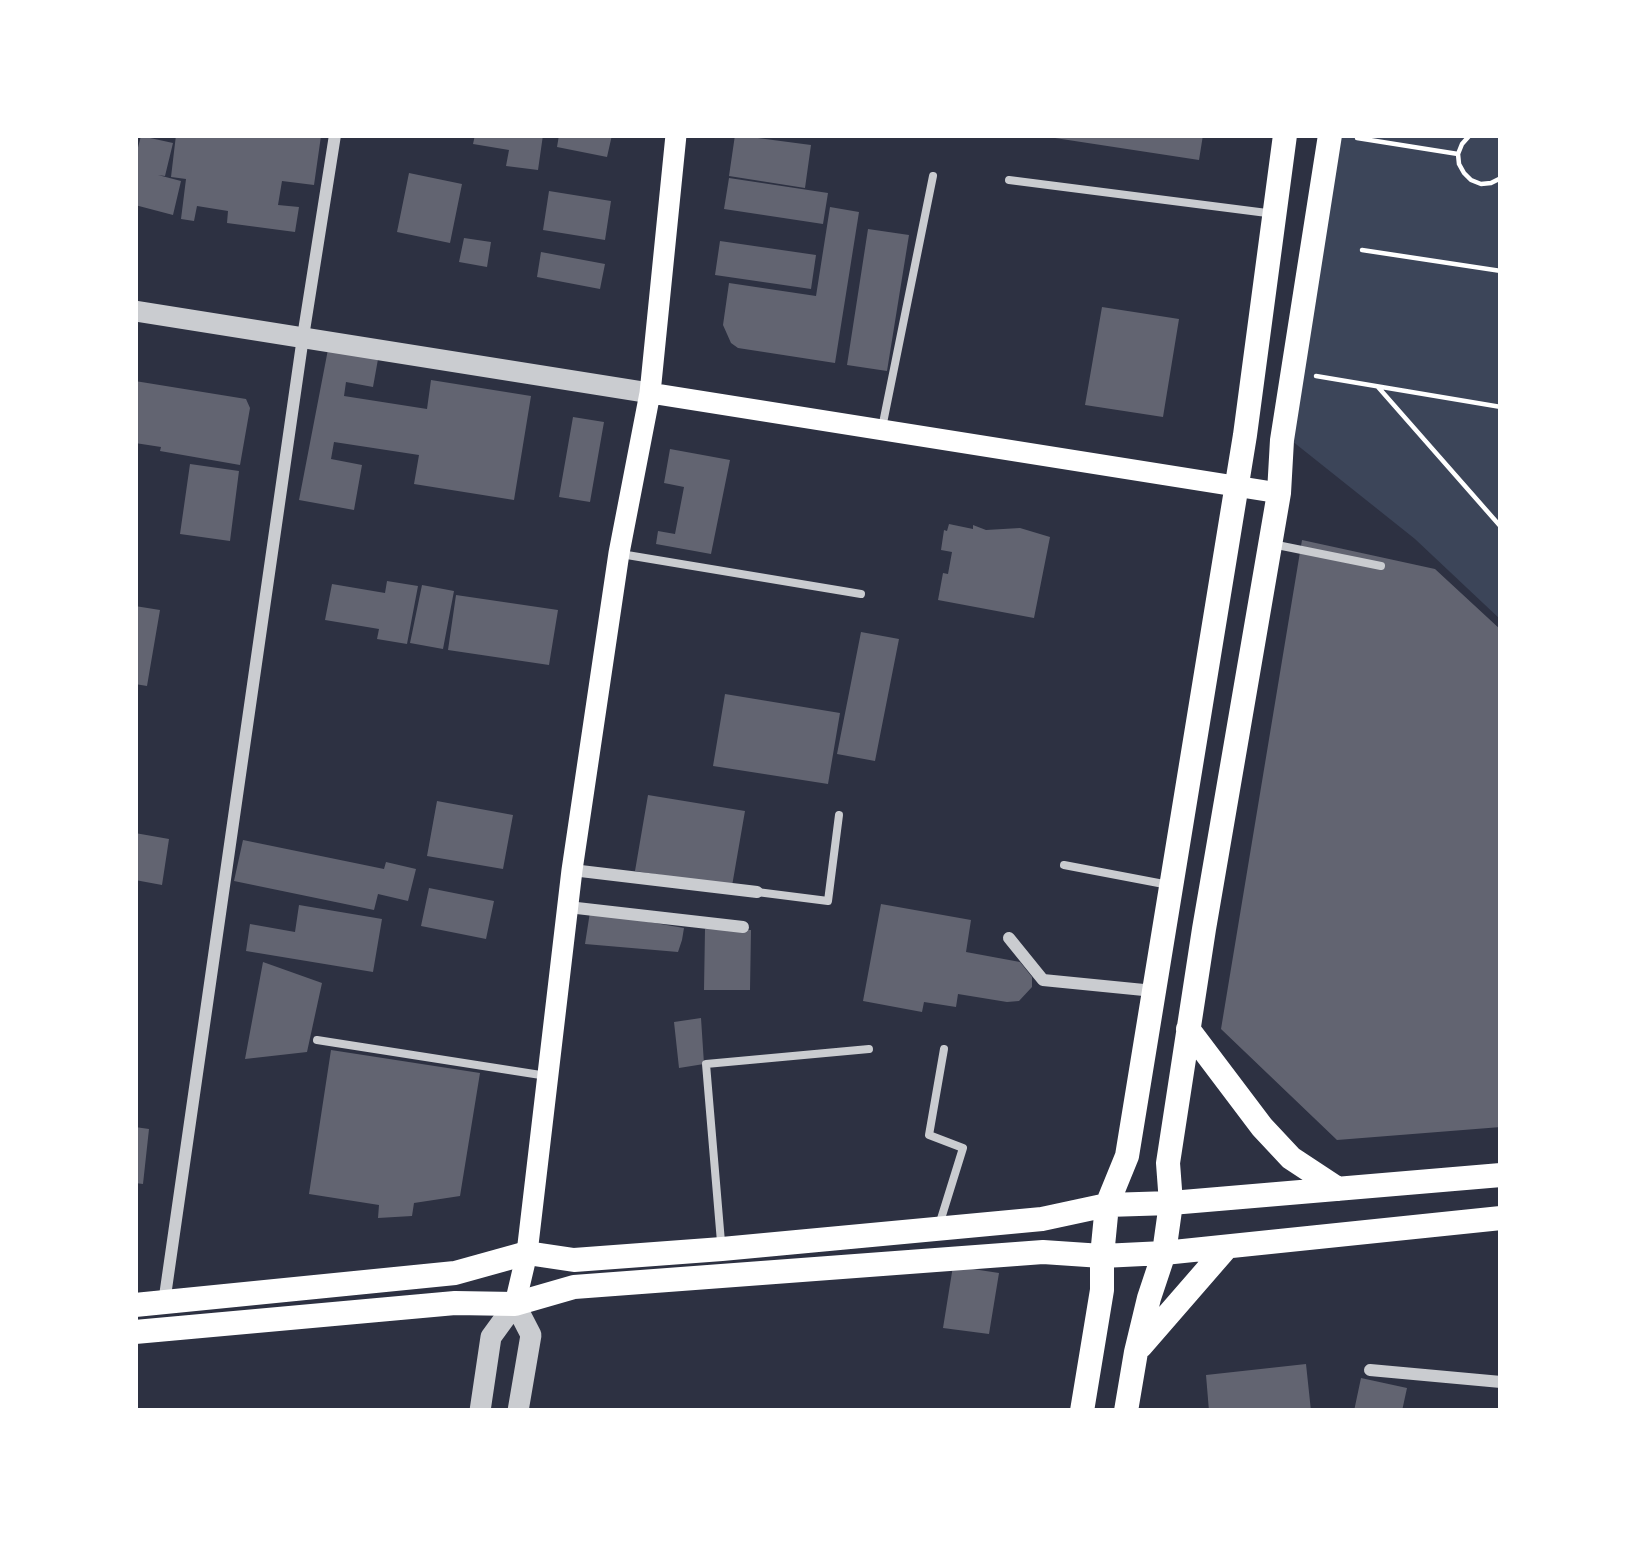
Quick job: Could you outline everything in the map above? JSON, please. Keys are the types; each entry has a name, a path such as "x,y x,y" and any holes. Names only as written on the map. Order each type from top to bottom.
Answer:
{"main road":[{"path":"515,1304 527,1253 572,870 619,554 650,393 676,135"},
{"path":"1082,1411 1102,1290 1107,1205 1127,1156 1236,486 1285,135"},
{"path":"1126,1411 1136,1352 1163,1253 1171,1203 1168,1163 1279,493 1282,440 1343,136"},
{"path":"650,393 1279,493"},
{"path":"1188,1029 1262,1127 1291,1158 1338,1190"},
{"path":"135,1306 454,1273 527,1253 574,1260 722,1250 1042,1220 1107,1205 1501,1175"},
{"path":"147,1331 455,1303 515,1304 574,1286 1042,1252 1163,1253 1501,1218"},
{"path":"1136,1352 1228,1247"},
{"path":"147,1331 164,1304"}],"street":[{"path":"164,1304 334,135"},
{"path":"135,311 650,393"},
{"path":"572,870 757,892"},
{"path":"568,907 743,927"},
{"path":"1009,938 1043,980 1154,991"},
{"path":"480,1411 491,1337 515,1304 531,1335 518,1411"},
{"path":"1370,1370 1501,1382"}],"lane":[{"path":"881,429 933,176"},
{"path":"1010,180 1275,214"},
{"path":"1270,544 1381,566"},
{"path":"619,554 861,595"},
{"path":"757,892 828,901 839,815"},
{"path":"1064,866 1171,885"},
{"path":"317,1040 548,1076"},
{"path":"722,1250 706,1064 869,1049"},
{"path":"938,1229 963,1148 929,1135 944,1049"}],"path":[{"path":"1470,135 1462,144 1459,164 1471,180 1491,183 1501,178"},
{"path":"1343,136 1459,154"},
{"path":"1362,250 1501,272"},
{"path":"1316,376 1501,407"},
{"path":"1378,386 1501,527"}],"shaded area":[{"path":"1334,135 1501,135 1501,620 1415,539 1282,433"}],"building":[{"path":"176,135 321,136 314,185 282,181 278,205 299,207 295,232 227,223 228,211 197,206 194,221 181,219 186,179 171,177"},
{"path":"475,135 543,135 538,170 506,166 509,150 473,144"},
{"path":"559,135 612,135 607,157 557,147"},
{"path":"735,135 811,145 805,188 729,176"},
{"path":"1055,135 1203,135 1199,160"},
{"path":"141,136 173,143 165,176 158,175 181,181 173,215 135,205 135,159"},
{"path":"409,173 462,184 450,243 397,232"},
{"path":"729,178 828,193 823,224 724,209"},
{"path":"549,191 611,201 605,240 543,230"},
{"path":"830,207 859,212 835,363 738,348 723,325 729,283 816,296"},
{"path":"868,229 909,235 887,371 847,365"},
{"path":"464,238 491,242 487,267 459,262"},
{"path":"720,241 816,255 811,289 715,275"},
{"path":"541,252 605,264 600,289 537,277"},
{"path":"1102,307 1179,319 1163,417 1085,405"},
{"path":"330,339 380,348 373,387 346,382 344,396 427,409 431,380 531,396 514,500 414,484 419,455 334,442 331,459 362,465 354,510 299,500"},
{"path":"135,381 246,399 250,408 240,465 135,443"},
{"path":"573,417 604,422 590,502 559,497"},
{"path":"670,449 730,460 711,554 656,544 658,531 675,534 684,487 664,483"},
{"path":"190,464 239,471 230,541 180,534"},
{"path":"949,524 986,530 1020,528 1050,537 1034,618 938,600 952,552 941,550"},
{"path":"1302,540 1435,569 1501,630 1501,1127 1337,1140 1221,1029"},
{"path":"387,581 418,586 407,644 377,639 379,629 325,620 332,584 385,593"},
{"path":"422,585 454,591 443,649 410,643"},
{"path":"456,595 558,610 549,665 448,650"},
{"path":"135,606 160,610 147,686 135,684"},
{"path":"861,632 899,639 875,761 837,754"},
{"path":"725,694 840,713 828,784 713,766"},
{"path":"648,795 745,811 732,886 635,871"},
{"path":"437,801 513,815 503,869 427,856"},
{"path":"135,833 169,839 162,885 135,880"},
{"path":"243,840 384,869 386,862 416,869 408,901 378,894 374,910 234,881"},
{"path":"429,888 494,901 486,939 421,926"},
{"path":"881,904 971,920 966,952 1020,962 1032,977 1032,987 1019,1001 958,994 956,1007 924,1002 922,1012 863,1001"},
{"path":"299,905 382,919 373,972 246,951 250,924 295,932"},
{"path":"590,912 684,928 678,952 585,944"},
{"path":"705,929 751,930 750,990 704,990"},
{"path":"263,962 322,983 307,1052 245,1059"},
{"path":"701,1018 704,1064 679,1068 674,1022"},
{"path":"331,1050 480,1073 460,1196 414,1203 412,1216 378,1218 379,1205 309,1194"},
{"path":"135,1127 149,1129 143,1184 135,1183"},
{"path":"953,1266 999,1273 989,1334 943,1328"},
{"path":"1306,1364 1311,1411 1209,1411 1206,1375"},
{"path":"1361,1378 1407,1388 1402,1411 1354,1411"}]}
